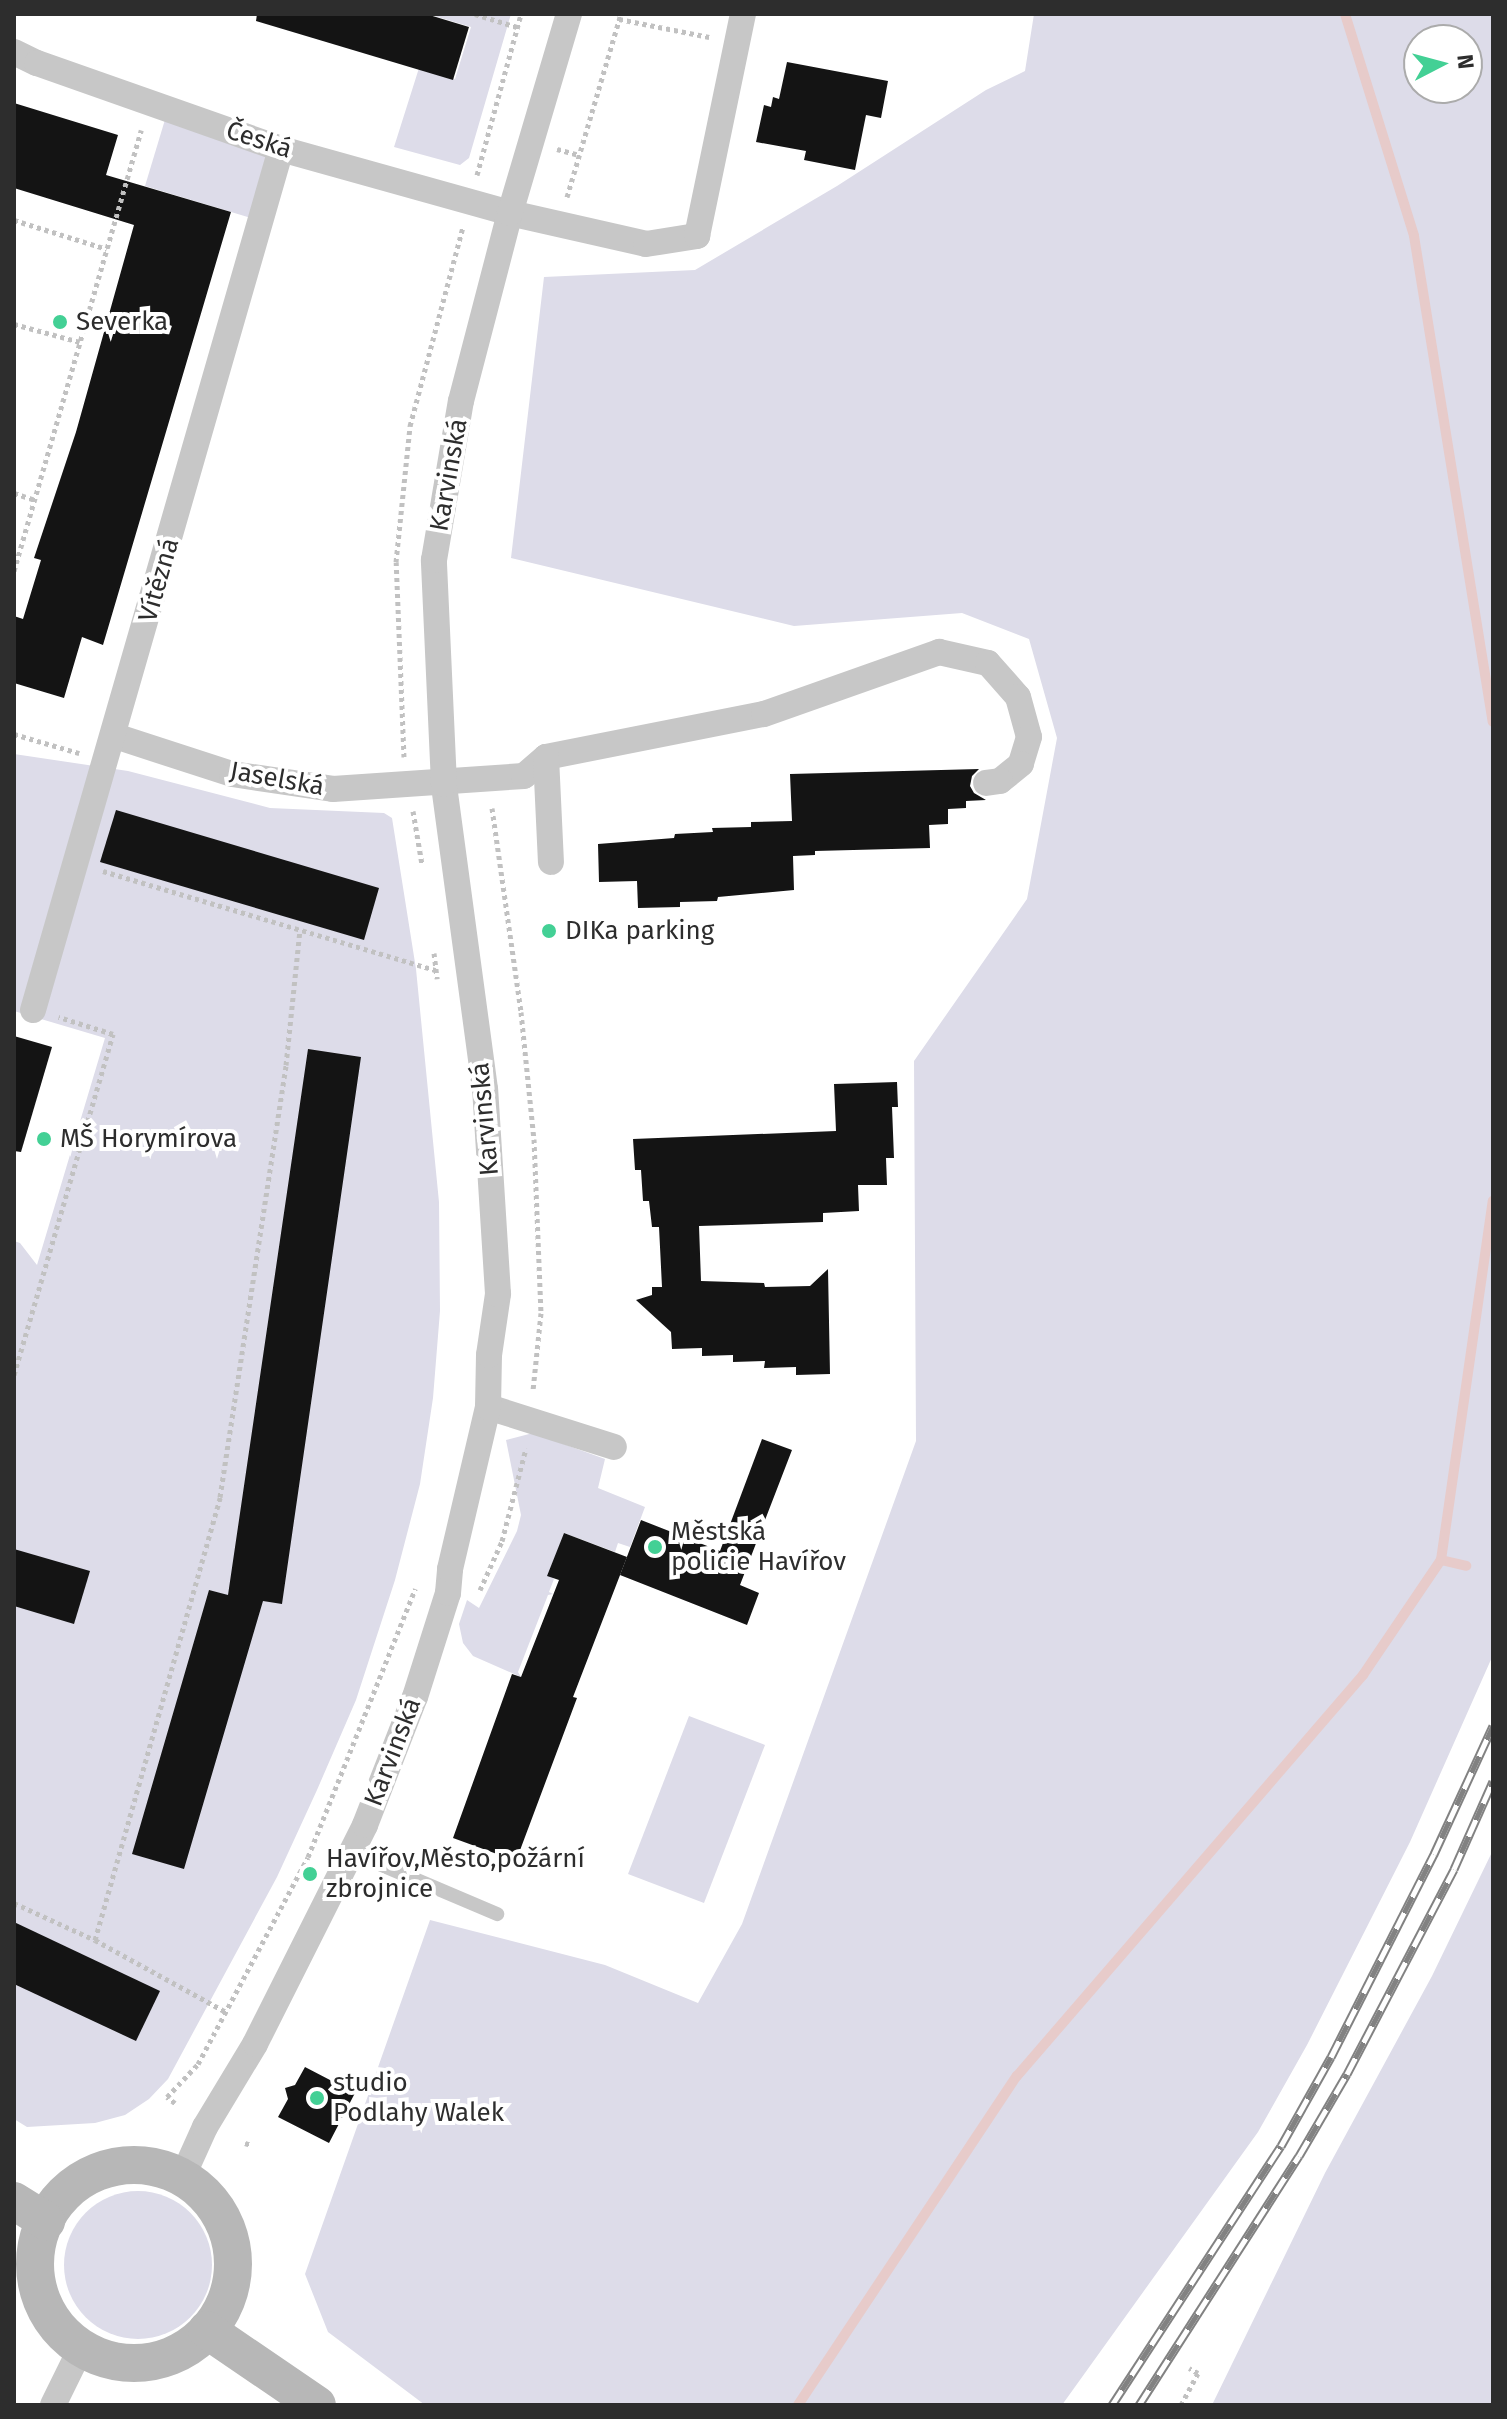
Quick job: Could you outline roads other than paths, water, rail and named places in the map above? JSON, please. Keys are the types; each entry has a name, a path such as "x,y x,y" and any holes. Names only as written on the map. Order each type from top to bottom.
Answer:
{"street":[{"name":"Karvinská","path":"182,2178 205,2127 255,2044 351,1852 409,1712 443,1608 488,1407 489,1355 498,1294 485,1089 444,784 434,560 461,401 510,213 569,14"},
{"name":"Česká","path":"14,52 281,149 510,213 646,244 697,236 743,14"},
{"name":"Vítězná","path":"33,1010 111,748 281,149"},
{"path":"551,862 546,757 764,714 939,652 988,663 1018,697 1029,737 1021,764 1000,781 986,783"},
{"name":"Jaselská","path":"111,748 286,784 333,789 408,781 444,784 524,776 546,757"},
{"path":"488,1407 614,1447"},
{"path":"144,2166 182,2178 215,2207 232,2248 233,2270 229,2292 207,2330 189,2347 166,2358 142,2363 117,2362 81,2348 56,2325 38,2286 37,2253 30,2211 105,2170 144,2166"},
{"path":"207,2330 317,2405"},
{"path":"53,2405 81,2348"}],"lane":[{"path":"351,1852 497,1914"}],"waterway":[{"path":"1345,14 1414,236 1493,722"},
{"path":"798,2405 1017,2076 1363,1675 1441,1560 1493,1201"},
{"path":"1441,1560 1466,1566"}],"railway":[{"path":"1112,2405 1281,2146 1331,2057 1434,1854 1493,1726"},
{"path":"1139,2405 1299,2156 1347,2074 1454,1869 1493,1781"}],"place":[{"name":"Severka","path":"60,322"},
{"name":"DIKa parking","path":"549,931"},
{"name":"MŠ Horymírova","path":"44,1139"},
{"name":"Městská policie Havířov","path":"655,1547"},
{"name":"Havířov,Město,požární zbrojnice","path":"310,1874"},
{"name":"studio Podlahy Walek","path":"317,2098"}]}
